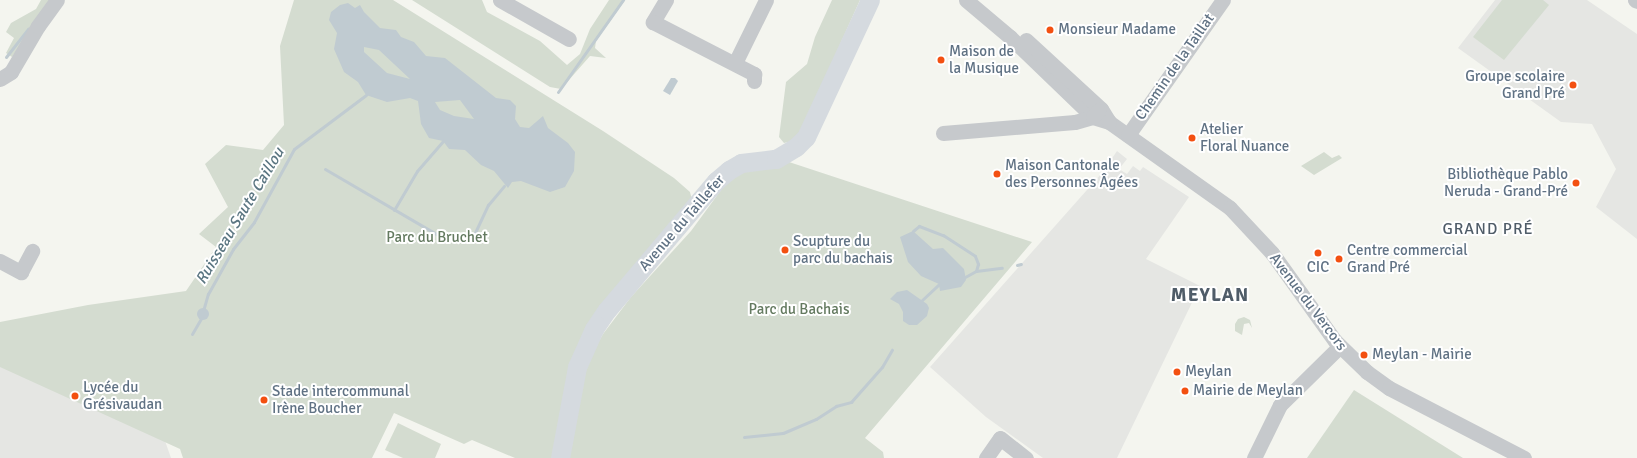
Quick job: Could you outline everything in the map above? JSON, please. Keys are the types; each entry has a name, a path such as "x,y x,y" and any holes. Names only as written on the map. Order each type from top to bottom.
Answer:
{"main road":[{"name":"Avenue du Taillefer","path":"560,458 577,367 594,328 607,310 716,181 729,170 741,163 776,159 796,147 806,137 867,4"}],"street":[{"path":"4,72 57,0"},
{"path":"500,0 569,39"},
{"path":"666,0 653,22 754,74 754,81"},
{"path":"735,64 766,0"},
{"path":"966,0 1097,113"},
{"path":"982,0 1097,113"},
{"name":"Chemin de la Taillat","path":"1128,135 1223,0"},
{"path":"943,133 1071,123 1097,113"},
{"name":"Avenue du Vercors","path":"1097,113 1220,199 1244,221 1272,253 1340,346 1389,388 1524,458"},
{"path":"0,261 21,272 32,251"},
{"path":"1254,458 1280,405 1340,346"},
{"path":"986,458 1000,438 1026,458"}],"shaded area":[{"name":"Groupe scolaire Grand Pré","path":"1495,0 1587,0 1637,34 1637,239 1596,207 1616,169 1592,124 1561,122 1458,48"},
{"path":"348,3 355,8 360,5 364,12 380,28 396,30 401,37 414,42 426,56 445,58 496,98 510,100 516,106 515,119 520,127 529,128 543,116 548,128 568,143 575,152 574,171 565,187 550,192 521,181 512,182 508,188 494,171 481,165 465,150 449,149 443,141 429,138 421,124 418,101 410,98 387,102 366,95 358,82 344,72 334,49 337,33 329,20 331,12 340,5","holes":["364,47 379,50 410,79 387,73 364,52","460,100 474,119 454,116 440,110 435,102"]},
{"path":"671,78 675,78 678,81 670,95 663,91"},
{"path":"1117,151 1127,159 1119,169 1127,174 1133,166 1140,171 1143,167 1189,197 1146,259 1200,286 1117,458 1043,458 986,417 930,367 1102,173"},
{"path":"913,231 933,249 943,248 964,269 966,280 961,287 940,291 939,284 921,276 908,262 900,237"},
{"path":"907,290 927,304 929,308 927,316 917,325 909,325 903,321 903,312 899,304 890,299 897,292"},
{"path":"201,308 205,308 209,314 205,320 201,320 197,316 197,312"},
{"name":"Lycée du Grésivaudan","path":"0,322 132,347 171,458 0,458"}],"green space":[{"path":"41,0 54,0 12,57 6,53 14,38 6,32 11,23 36,9"},
{"name":"Parc du Bruchet","path":"294,0 393,0 603,131 674,178 690,192 692,200 605,301 554,458 515,458 472,440 464,444 394,413 372,458 183,458 180,449 0,367 0,322 88,305 186,291 216,247 199,234 228,207 205,164 226,145 263,150 284,125 280,46"},
{"path":"412,0 482,0 487,12 540,41 567,65 580,54 590,29 609,0 625,0 596,41 595,48 606,58 590,56 561,89 550,87"},
{"path":"832,0 860,0 797,140 784,143 779,137 786,82 807,64 815,37"},
{"path":"1502,0 1543,0 1549,5 1504,60 1473,37"},
{"path":"1324,152 1332,158 1339,155 1342,158 1314,175 1301,166"},
{"name":"Parc du Bachais","path":"789,162 1032,242 865,438 883,452 884,458 568,458 584,369 603,334 631,297 691,231 735,171"},
{"path":"1244,317 1250,320 1252,328 1249,323 1244,324 1242,335 1235,331 1235,324 1238,319"},
{"path":"1354,390 1463,458 1307,458"},
{"path":"398,423 441,444 435,458 403,458 385,450"}],"waterway":[{"path":"558,92 623,0"},
{"path":"6,57 28,29"},
{"name":"Ruisseau Saute Caillou","path":"203,311 208,294 233,249 254,222 294,149 366,95"},
{"path":"394,210 417,171 443,141"},
{"path":"325,169 445,239"},
{"path":"472,239 488,205 504,186"},
{"path":"913,231 919,226 943,235 975,256 978,264 976,271 1002,268"},
{"path":"1017,265 1021,264"},
{"path":"965,277 976,271"},
{"path":"921,301 939,284"},
{"name":"Ruisseau Saute Caillou","path":"192,334 202,317"},
{"path":"744,437 783,433 816,419 836,406 851,402 882,367 892,350"}],"place":[{"name":"Monsieur Madame","path":"1050,30"},
{"name":"Maison de la Musique","path":"941,60"},
{"name":"Groupe scolaire Grand Pré","path":"1573,85"},
{"name":"Atelier Floral Nuance","path":"1192,138"},
{"name":"Maison Cantonale des Personnes Âgées","path":"997,174"},
{"name":"Bibliothèque Pablo Neruda - Grand-Pré","path":"1576,183"},
{"name":"Scupture du parc du bachais","path":"785,250"},
{"name":"CIC","path":"1318,253"},
{"name":"Centre commercial Grand Pré","path":"1339,259"},
{"name":"Meylan - Mairie","path":"1364,355"},
{"name":"Meylan","path":"1177,372"},
{"name":"Mairie de Meylan","path":"1185,391"},
{"name":"Lycée du Grésivaudan","path":"75,396"},
{"name":"Stade intercommunal Irène Boucher","path":"264,400"}],"district":[{"name":"GRAND PRÉ","path":"1488,229"},
{"name":"MEYLAN","path":"1210,296"}]}
